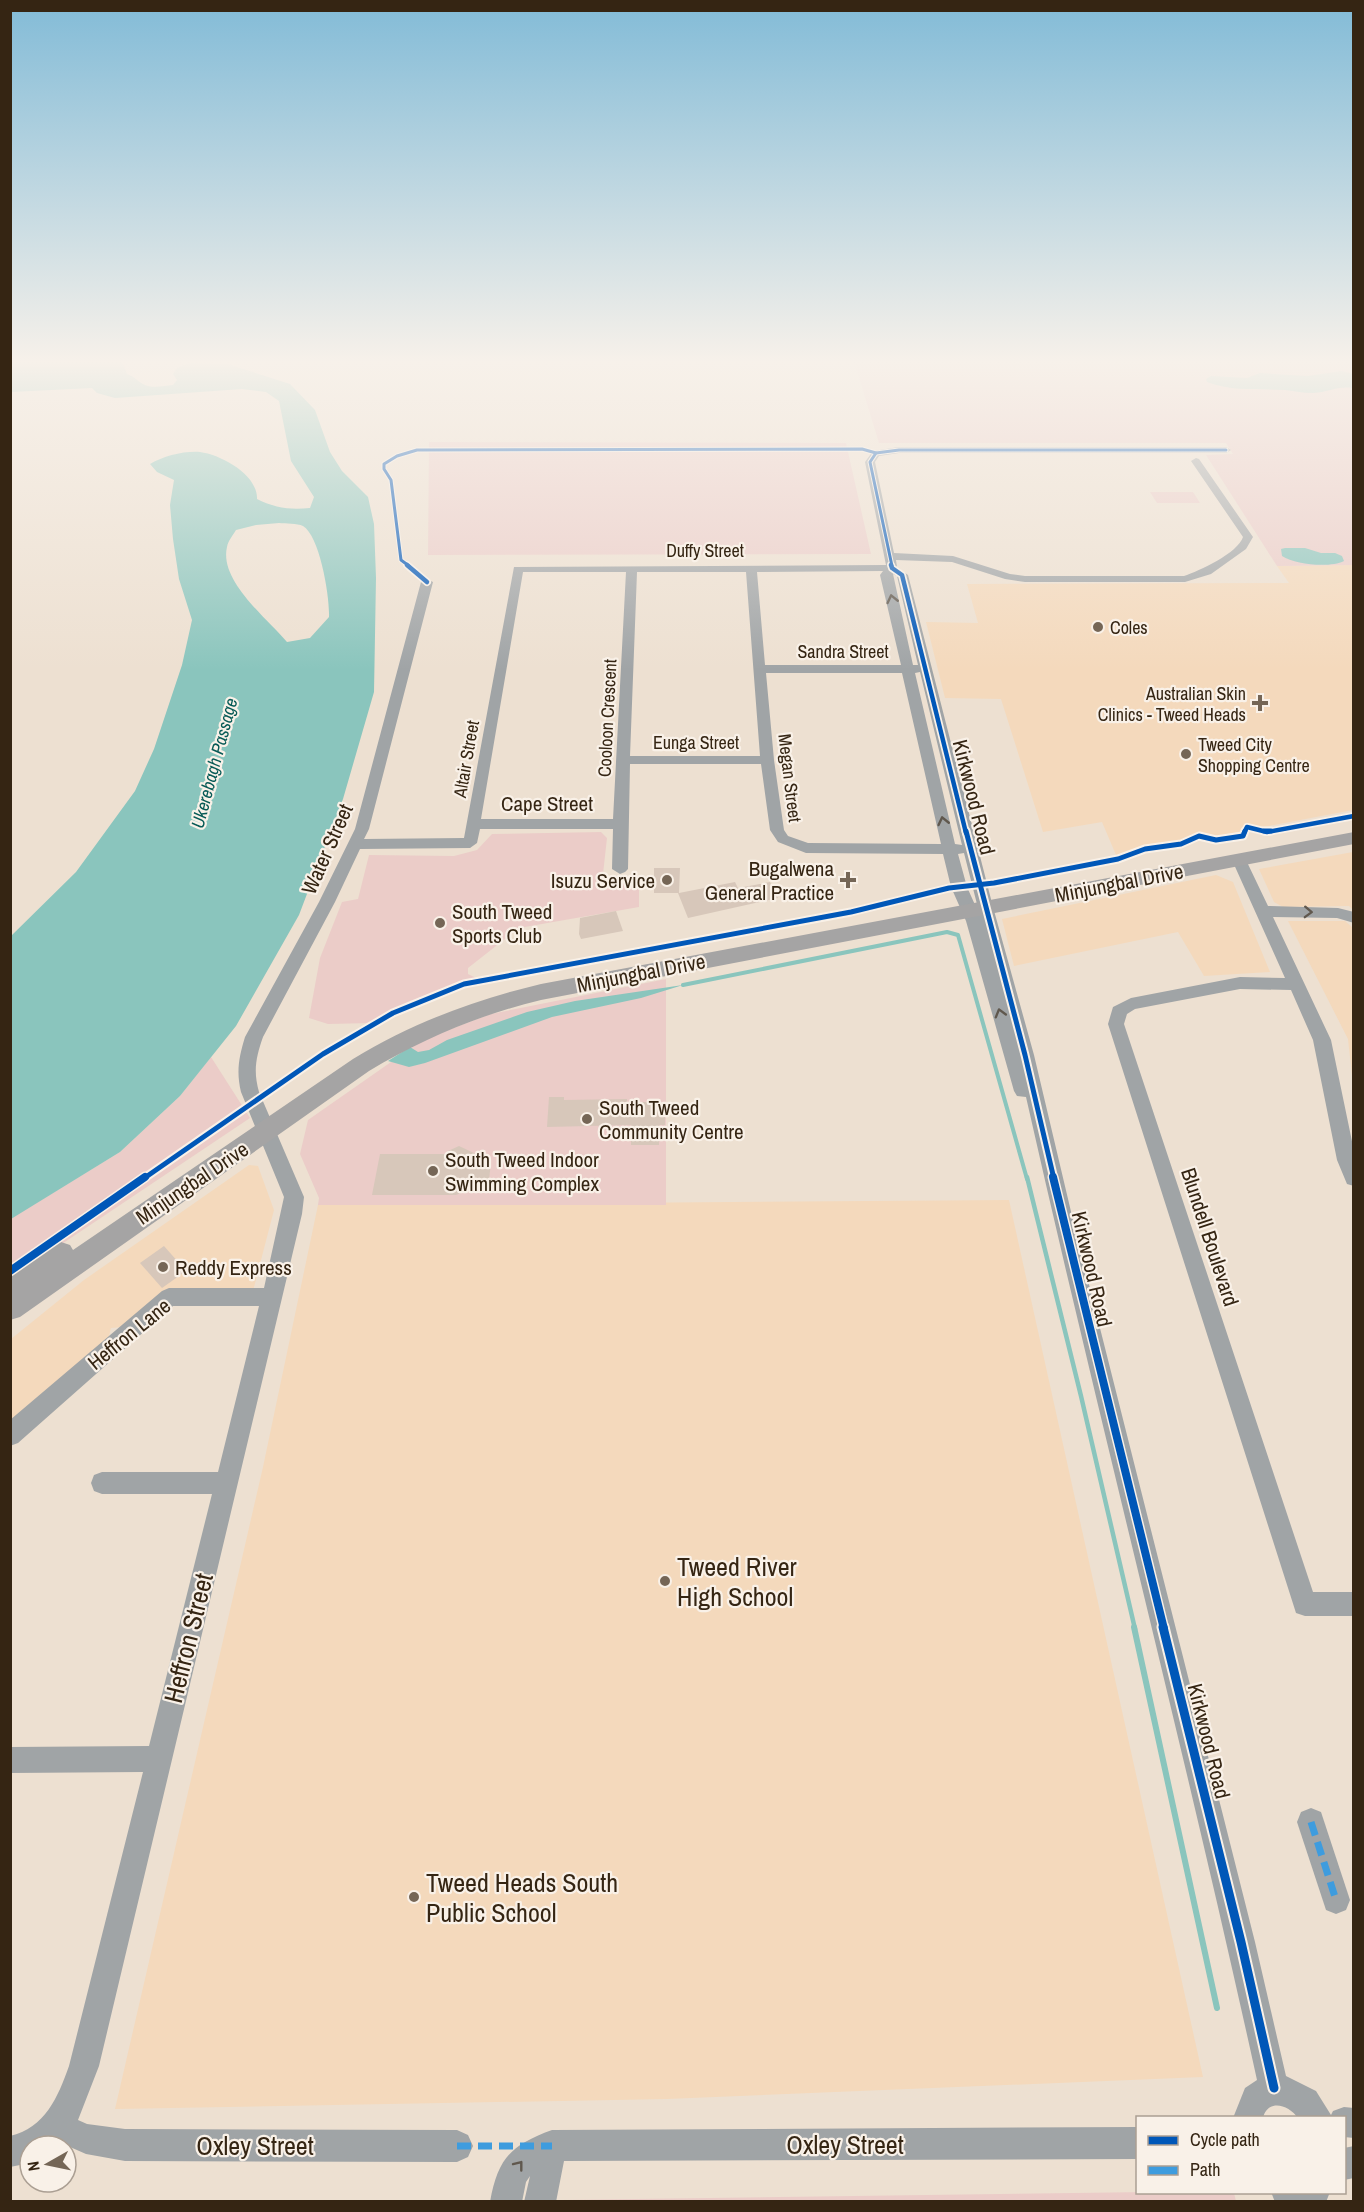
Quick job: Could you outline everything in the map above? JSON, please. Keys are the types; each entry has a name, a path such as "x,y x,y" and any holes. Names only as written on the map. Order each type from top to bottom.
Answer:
{"main road":[{"name":"Minjungbal Drive","path":"10,1287 397,1042 463,1012 541,992 1236,850 1353,823"},
{"name":"Minjungbal Drive","path":"1236,850 1353,838"},
{"name":"Minjungbal Drive","path":"10,1308 264,1125"}],"street":[{"name":"Kirkwood Road","path":"870,464 891,562 902,575 970,849 975,902 1025,1055 1067,1237 1212,1822 1274,2088"},
{"name":"Duffy Street","path":"518,568 751,567 891,562 969,565 1008,577 1024,579 1185,579 1207,572 1242,547 1248,537 1198,464"},
{"name":"Kirkwood Road","path":"891,562 886,575 949,849 959,887 975,902"},
{"name":"Megan Street","path":"751,567 767,760 777,830 783,839 806,848 970,849"},
{"name":"Altair Street","path":"356,844 470,843 518,568"},
{"name":"Cooloon Crescent","path":"620,869 632,568"},
{"name":"Water Street","path":"264,1125 246,1076 246,1061 251,1045 356,844 371,800 427,582"},
{"name":"Sandra Street","path":"760,669 926,669"},
{"name":"Eunga Street","path":"624,760 767,760"},
{"name":"Cape Street","path":"474,824 620,824"},
{"path":"1236,850 1322,1040 1347,1129 1346,1160 1353,1178"},
{"path":"1262,911 1343,914 1353,918"},
{"name":"Blundell Boulevard","path":"1295,984 1240,983 1131,1004 1119,1011 1116,1024 1305,1604 1353,1604"},
{"name":"Heffron Street","path":"50,2134 69,2106 84,2066 292,1214 294,1197 264,1125"},
{"name":"Heffron Lane","path":"10,1435 169,1297 271,1297"},
{"path":"102,1484 226,1482"},
{"path":"10,1760 159,1759"},
{"path":"1311,1822 1336,1900"},
{"path":"1249,2116 1254,2099 1263,2091 1274,2088 1290,2092 1311,2110 1326,2116"},
{"name":"Oxley Street","path":"57,2126 86,2139 125,2145 457,2145"},
{"name":"Oxley Street","path":"552,2146 1136,2143"},
{"path":"506,2202 516,2166 530,2153 552,2146 540,2202"}],"shaded area":[{"path":"429,464 851,464 871,554 428,555"},
{"path":"1212,464 1353,464 1353,565 1277,566"},
{"path":"1150,492 1193,492 1200,503 1157,503"},
{"name":"Tweed City Shopping Centre","path":"1353,565 1353,810 1116,855 1102,822 1043,832 1001,699 945,698 926,622 978,623 967,584 1289,583 1277,566"},
{"name":"South Tweed Sports Club","path":"601,832 607,838 603,874 611,879 625,880 639,887 639,907 519,928 468,968 468,974 476,978 395,1008 373,1023 328,1024 309,1018 320,958 342,902 358,899 369,855 454,856 477,850 492,834"},
{"path":"1353,852 1353,910 1349,906 1283,907 1274,902 1259,869"},
{"path":"1216,875 1233,882 1270,972 1204,976 1178,932 1014,966 1002,919"},
{"path":"1288,921 1345,921 1353,928 1353,1085 1348,1039"},
{"path":"666,979 666,1205 318,1205 319,1198 300,1154 308,1120 424,1039 491,1014"},
{"path":"211,1057 250,1118 11,1278 10,1219 120,1152 180,1096"},
{"path":"249,1165 258,1166 274,1210 253,1291 163,1294 122,1327 111,1328 108,1340 11,1426 11,1339 84,1280"},
{"name":"Tweed River High School","path":"1009,1200 1203,2077 667,2099 115,2109 263,1467 318,1205"},
{"path":"1136,2192 1136,2194 1234,2194 1236,2201 417,2202"}],"water":[{"name":"Ukerebagh Passage","path":"150,464 231,464 252,482 257,499 283,508 310,508 314,497 293,464 338,464 368,497 374,524 376,578 374,692 343,799 299,915 236,1026 180,1096 120,1152 11,1219 11,936 76,872 135,791 154,749 182,665 192,620 179,579 173,539 170,505 174,480 157,472","holes":["295,524 303,526 309,532 319,554 326,582 329,617 310,638 287,642 237,586 226,560 229,540 236,530 256,525"]},
{"path":"1305,548 1321,553 1335,553 1342,556 1344,561 1322,565 1296,562 1282,556 1281,549"},
{"path":"683,985 641,998 552,1017 425,1063 409,1067 388,1061 410,1047 418,1052 429,1050 447,1040 527,1012 575,1001"}],"building":[{"path":"654,868 680,868 679,893 735,882 738,888 770,882 778,898 688,918 678,893 654,893"},
{"path":"616,911 623,931 581,939 580,918"},
{"name":"South Tweed Community Centre","path":"549,1097 564,1097 564,1100 627,1099 627,1102 665,1102 665,1125 659,1125 659,1145 631,1145 631,1125 547,1127"},
{"name":"South Tweed Indoor Swimming Complex","path":"459,1146 491,1161 489,1181 456,1195 372,1195 380,1154 447,1154 448,1151"},
{"name":"Reddy Express","path":"164,1246 186,1271 162,1288 140,1263"}],"waterway":[{"path":"683,985 947,932 958,935 1027,1179"},
{"path":"1027,1177 1135,1629"},
{"path":"1134,1627 1217,2008"}],"marked path":[{"path":"1311,1822 1336,1900"},
{"path":"457,2146 552,2146"}],"cycle path":[{"path":"384,464 384,469 391,480 401,560 427,582"},
{"path":"870,464 892,568 902,575 985,907 1025,1055 1067,1237 1241,1942 1274,2088"},
{"path":"10,1271 323,1054 393,1013 464,984 851,912 949,888 994,883 1118,859 1145,849 1181,844 1199,836 1216,840 1243,836 1247,827 1267,832 1354,816"}],"place":[{"name":"Coles","path":"1098,627"},
{"name":"Australian Skin Clinics - Tweed Heads","path":"1260,703"},
{"name":"Tweed City Shopping Centre","path":"1186,754"},
{"name":"Isuzu Service","path":"667,880"},
{"name":"Bugalwena General Practice","path":"848,880"},
{"name":"South Tweed Sports Club","path":"440,923"},
{"name":"South Tweed Community Centre","path":"587,1119"},
{"name":"South Tweed Indoor Swimming Complex","path":"433,1171"},
{"name":"Reddy Express","path":"163,1267"},
{"name":"Tweed River High School","path":"665,1581"},
{"name":"Tweed Heads South Public School","path":"414,1897"}]}
